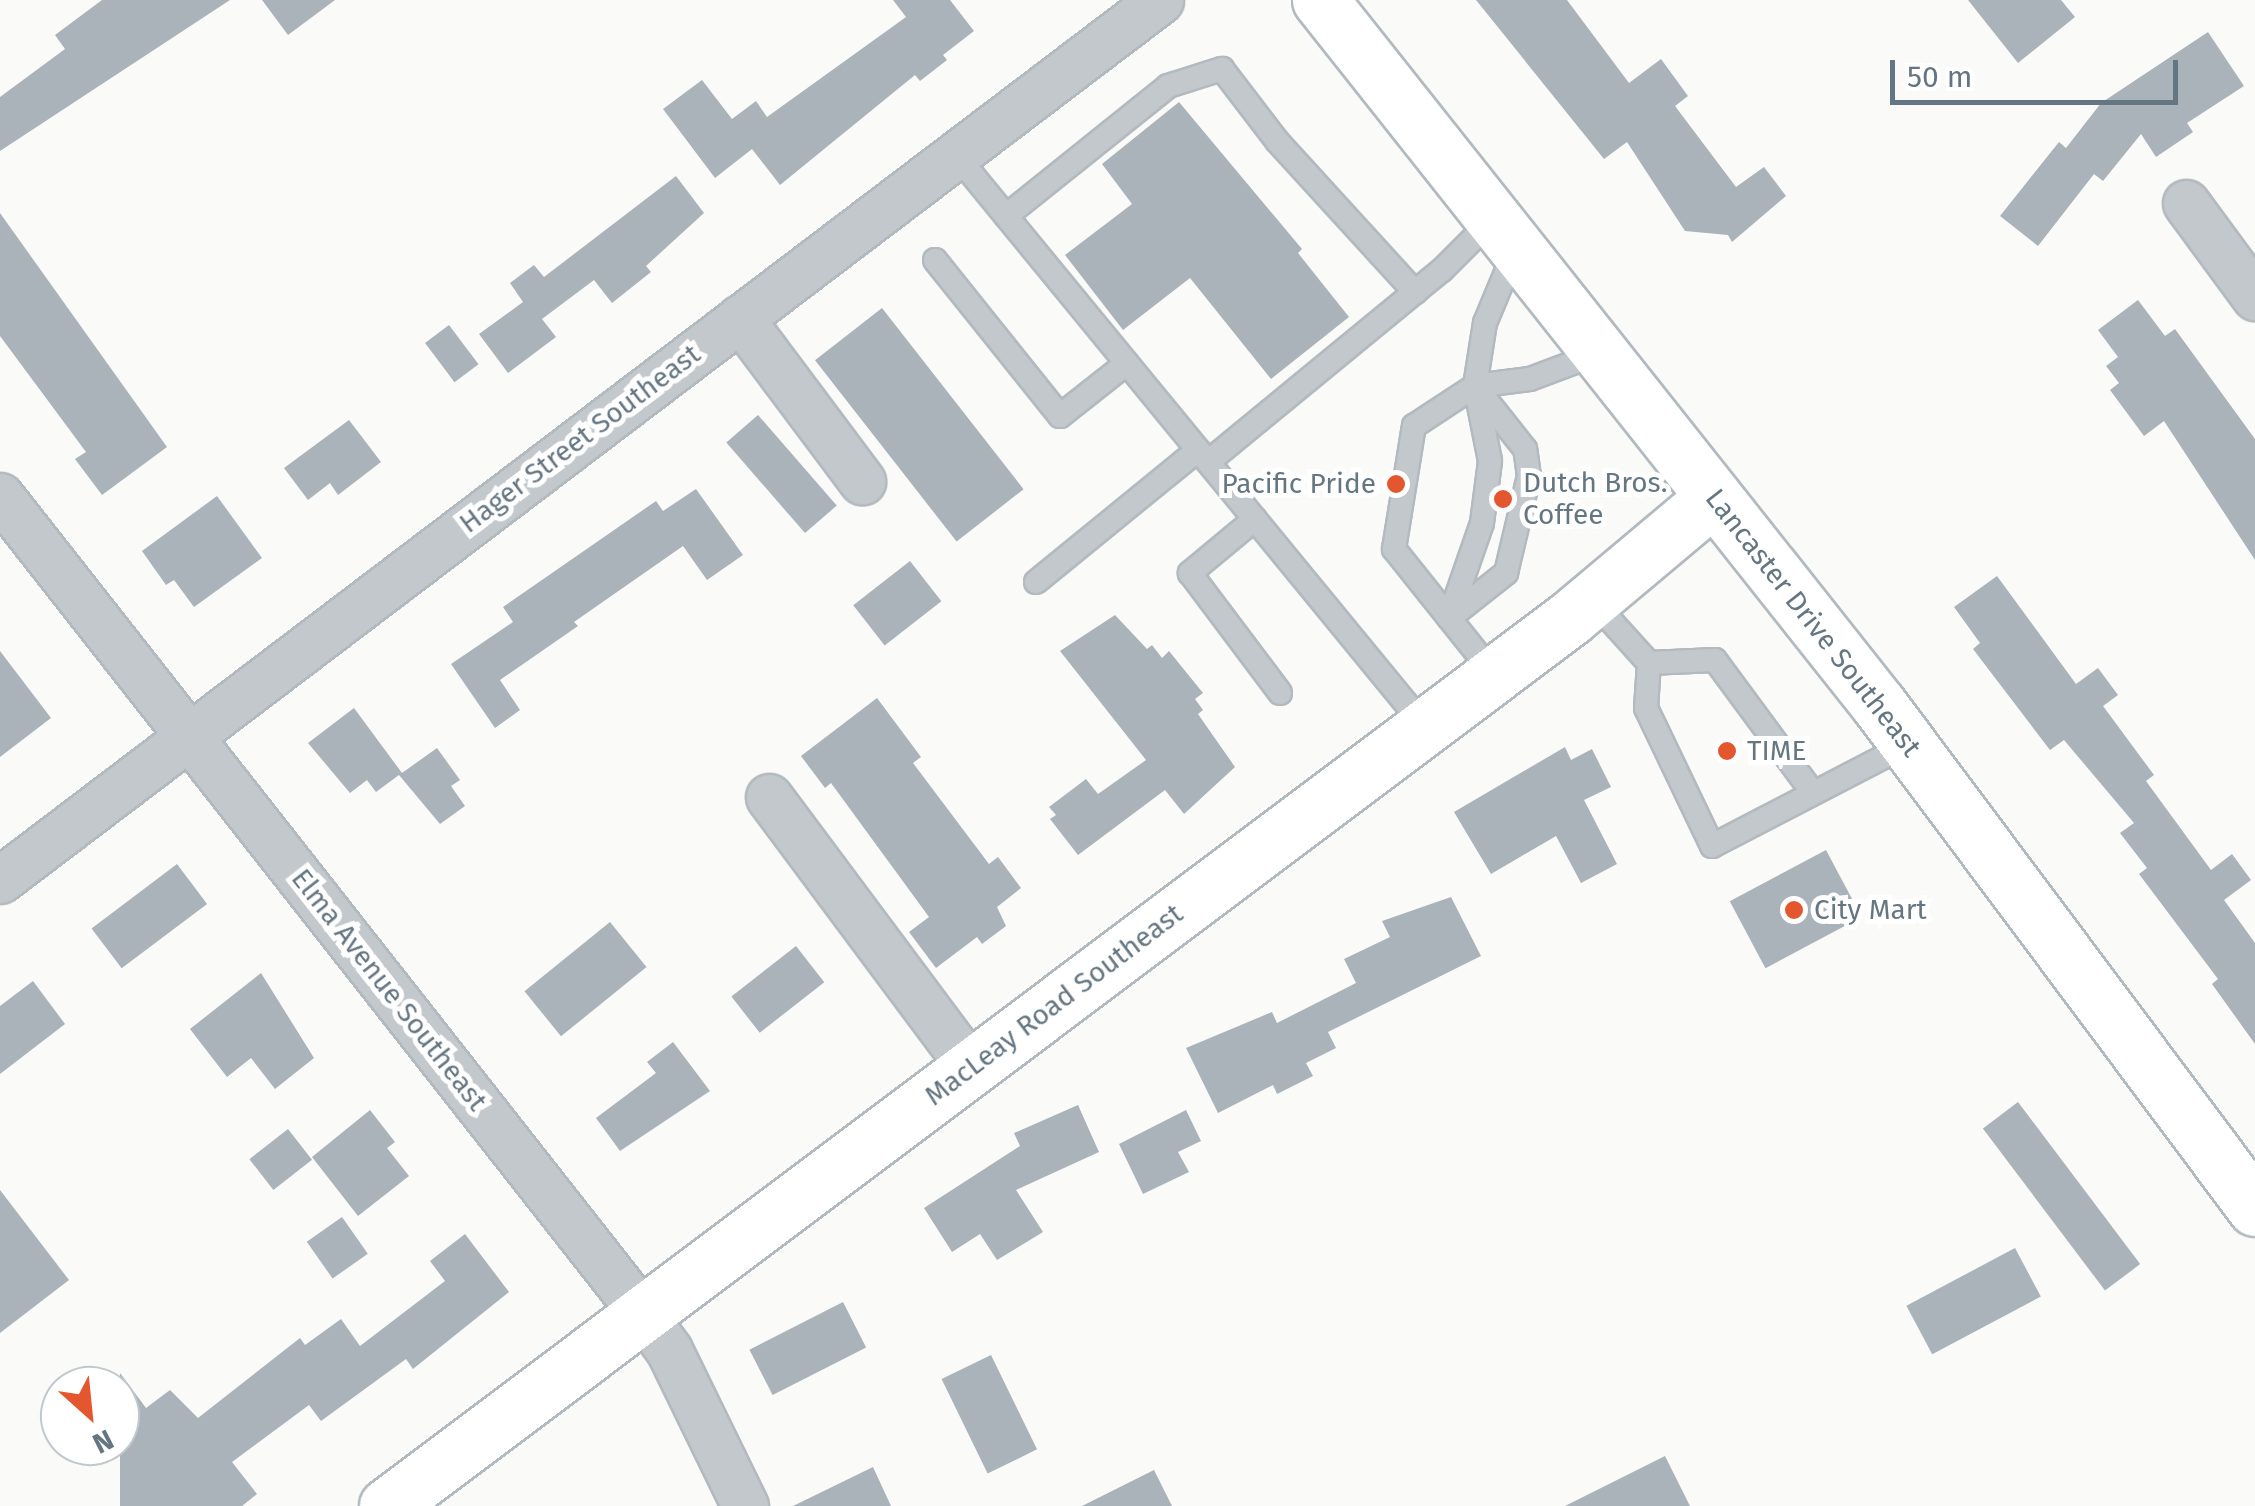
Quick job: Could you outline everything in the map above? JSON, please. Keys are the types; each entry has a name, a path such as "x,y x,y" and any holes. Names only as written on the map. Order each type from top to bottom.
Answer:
{"street":[{"name":"Hager Street Southeast","path":"0,880 1160,0"},
{"name":"Lancaster Drive Southeast","path":"1320,0 1909,744 2255,1208"},
{"path":"2186,203 2255,297"},
{"path":"740,318 862,481"},
{"name":"Elma Avenue Southeast","path":"0,496 642,1313 669,1350 745,1506"},
{"name":"MacLeay Road Southeast","path":"387,1506 1422,724 1592,600 1714,497"},
{"path":"768,797 970,1067"}],"lane":[{"path":"1006,216 1168,86 1222,70 1276,141 1415,292"},
{"path":"956,155 1422,724"},
{"path":"1036,582 1415,292 1505,233"},
{"path":"1449,618 1482,523 1490,461 1475,386 1484,323 1505,233"},
{"path":"935,260 1060,416 1127,363"},
{"path":"1493,673 1394,548 1414,426 1475,386 1530,379 1599,353"},
{"path":"1449,618 1506,573 1529,476 1525,449 1475,386"},
{"path":"1254,519 1190,573 1280,693"},
{"path":"1592,600 1649,662 1646,708 1712,846 1909,744"},
{"path":"1649,662 1715,660 1813,793"}],"building":[{"path":"102,0 230,0 0,151 0,97 65,49 55,35"},
{"path":"262,0 335,0 288,35"},
{"path":"893,0 950,0 974,31 943,55 947,60 920,81 915,75 780,185 752,149 715,178 663,109 702,80 732,119 756,101 767,117 906,17"},
{"path":"1476,0 1567,0 1629,83 1661,59 1688,96 1675,106 1736,187 1764,167 1786,196 1732,242 1728,235 1685,231 1627,142 1604,159"},
{"path":"1968,0 2061,0 2075,17 2018,63"},
{"path":"2208,32 2244,86 2187,123 2193,132 2156,157 2141,134 2103,181 2094,174 2038,246 2000,216 2059,142 2066,148 2101,103"},
{"path":"1179,102 1302,249 1298,253 1349,317 1271,379 1190,278 1123,330 1065,255 1132,204 1102,164"},
{"path":"676,176 704,213 646,266 651,272 612,303 594,280 542,319 556,337 508,373 479,334 523,302 510,283 534,265 544,277"},
{"path":"0,213 167,447 102,495 75,459 86,452 0,336"},
{"path":"2138,300 2165,336 2175,329 2255,439 2255,560 2164,421 2144,436 2110,390 2119,383 2106,366 2118,357 2098,330"},
{"path":"882,308 1024,489 957,542 815,360"},
{"path":"449,325 478,364 455,382 425,343"},
{"path":"758,415 837,506 805,533 726,443"},
{"path":"349,420 381,462 338,495 330,483 308,500 284,468"},
{"path":"696,489 743,555 707,580 683,546 574,622 578,626 500,680 520,710 495,728 451,664 513,622 503,607 656,501 663,511"},
{"path":"217,496 262,558 194,607 174,580 166,585 142,551"},
{"path":"910,561 941,601 885,646 853,605"},
{"path":"1997,576 2076,684 2098,668 2118,695 2103,706 2154,775 2146,781 2211,870 2232,854 2251,880 2224,900 2255,943 2255,1044 2212,984 2218,979 2139,874 2147,868 2120,833 2134,823 2064,740 2050,750 1973,649 1980,643 1954,607"},
{"path":"1115,615 1147,649 1152,645 1162,658 1169,651 1203,693 1195,699 1203,710 1198,714 1235,767 1184,814 1165,790 1078,855 1050,819 1056,815 1049,807 1086,779 1098,794 1146,760 1060,651"},
{"path":"0,651 51,718 0,757"},
{"path":"877,698 921,757 913,763 989,864 998,857 1021,888 997,907 1006,926 982,944 977,937 936,968 909,932 929,917 831,783 825,788 801,756"},
{"path":"354,708 402,773 437,748 460,780 451,786 465,806 440,824 399,775 376,792 367,780 350,793 308,743"},
{"path":"1565,747 1571,760 1592,749 1611,787 1584,800 1617,864 1581,883 1556,836 1491,874 1454,812"},
{"name":"City Mart","path":"1826,850 1862,917 1765,968 1730,901"},
{"path":"177,864 207,904 122,968 92,928"},
{"path":"1451,897 1481,956 1328,1032 1336,1048 1306,1063 1313,1076 1277,1094 1273,1085 1218,1113 1186,1048 1272,1012 1277,1023 1356,983 1344,959 1390,937 1382,921"},
{"path":"610,922 647,967 561,1036 525,991"},
{"path":"796,946 824,982 760,1033 731,996"},
{"path":"261,973 314,1058 275,1089 251,1058 227,1077 190,1029"},
{"path":"33,981 65,1024 0,1074 0,1006"},
{"path":"673,1042 710,1091 620,1151 596,1118 656,1073 647,1062"},
{"path":"2018,1102 2140,1264 2105,1291 1983,1128"},
{"path":"1078,1105 1099,1152 1016,1190 1043,1232 997,1260 980,1234 952,1252 924,1208 1020,1146 1014,1133"},
{"path":"370,1110 395,1142 387,1148 409,1176 358,1216 312,1157"},
{"path":"1186,1110 1201,1141 1178,1152 1189,1172 1143,1194 1119,1144"},
{"path":"288,1129 312,1160 273,1190 249,1159"},
{"path":"0,1190 69,1280 0,1333"},
{"path":"342,1217 368,1254 333,1279 307,1242"},
{"path":"465,1234 509,1292 413,1369 406,1359 321,1421 309,1405 232,1462 257,1494 242,1506 120,1506 120,1466 140,1466 140,1400 146,1408 170,1390 198,1418 300,1338 305,1345 341,1319 360,1346 445,1281 430,1261"},
{"path":"2015,1248 2041,1297 1932,1354 1906,1306"},
{"path":"843,1302 866,1347 773,1395 749,1350"},
{"path":"991,1355 1037,1449 988,1473 942,1379"},
{"path":"1665,1456 1690,1506 1565,1506"},
{"path":"873,1467 891,1506 793,1506"},
{"path":"1154,1470 1172,1506 1082,1506"}],"place":[{"name":"Pacific Pride","path":"1396,484"},
{"name":"Dutch Bros. Coffee","path":"1503,499"},
{"name":"TIME","path":"1727,751"},
{"name":"City Mart","path":"1794,910"}]}
